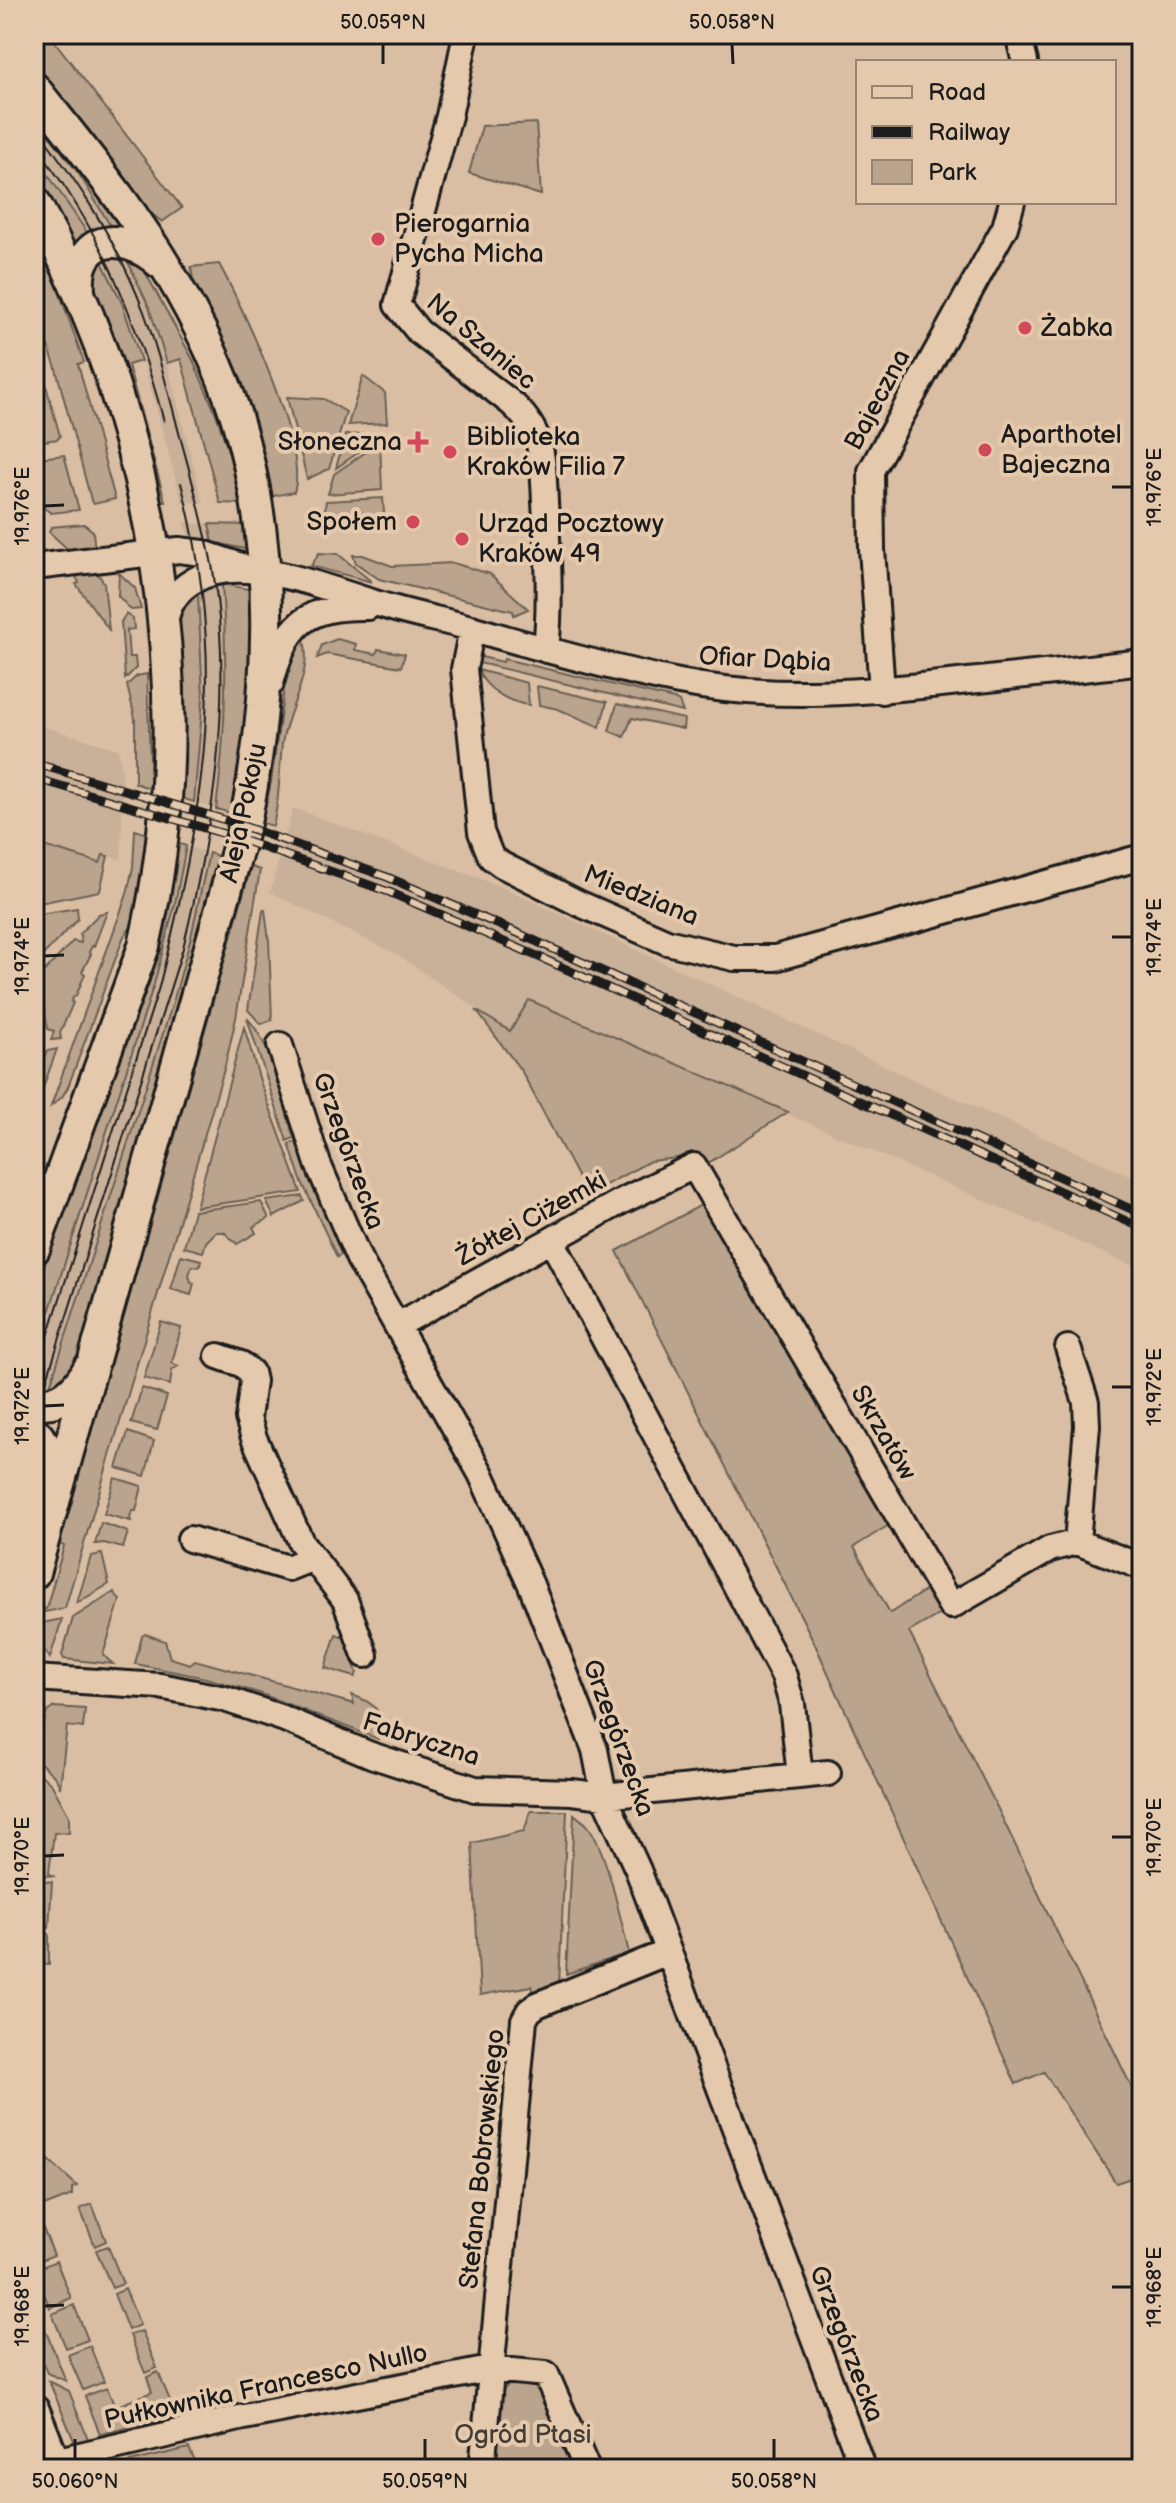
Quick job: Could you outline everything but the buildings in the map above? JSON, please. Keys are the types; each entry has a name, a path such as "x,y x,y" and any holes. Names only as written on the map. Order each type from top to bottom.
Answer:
{"main road":[{"name":"Aleja Pokoju","path":"34,88 122,202 169,272 221,376 236,415 259,512 263,724 234,867 34,1573"},
{"path":"34,201 79,291 121,412 154,552 168,693 161,846 149,922 129,993 34,1249"},
{"path":"79,291 79,273 86,259 94,249 111,240 137,246 169,272"},
{"path":"34,1402 51,1403 69,1394 85,1374 100,1344"},
{"path":"34,1432 45,1445 52,1466 50,1517"},
{"path":"34,2411 55,2465"}],"street":[{"name":"Na Szaniec","path":"466,34 449,116 397,305 419,332 522,412 532,428 542,459 546,518 550,608 546,650"},
{"path":"1018,34 1024,60"},
{"name":"Bajeczna","path":"882,691 872,549 871,471 1005,227 1011,204"},
{"name":"Ofiar Dąbia","path":"34,567 94,562 154,552 197,551 259,572 317,585 392,609 546,650 680,682 777,694 882,691 1142,662"},
{"name":"Ofiar Dąbia","path":"164,630 168,607 188,583 213,572 259,572"},
{"name":"Ofiar Dąbia","path":"263,724 276,665 285,642 298,622 323,611 341,608 392,609"},
{"name":"Miedziana","path":"472,628 464,669 481,832 487,851 502,865 667,942 734,958 775,958 1142,857"},
{"name":"Grzegórzecka","path":"280,1045 324,1177 359,1259 481,1474 531,1585 595,1750 604,1796 628,1847 863,2469"},
{"name":"Żółtej Ciżemki","path":"398,1325 622,1201 694,1166"},
{"name":"Skrzatów","path":"694,1166 951,1606 1050,1549 1077,1542"},
{"path":"552,1241 784,1676 792,1704 800,1776"},
{"path":"1068,1348 1086,1402 1087,1426 1077,1542 1142,1567"},
{"path":"218,1356 241,1364 251,1372 253,1381 248,1424 301,1542 345,1600 365,1655"},
{"path":"190,1539 288,1568 313,1558"},
{"name":"Fabryczna","path":"34,1678 160,1686 225,1699 287,1719 371,1755 475,1789 604,1796 828,1773"},
{"name":"Stefana Bobrowskiego","path":"482,2469 524,2020 537,2005 668,1952"},
{"path":"490,2369 546,2374 587,2469"},
{"name":"Pułkownika Francesco Nullo","path":"55,2465 244,2417 490,2369"}],"shaded area":[{"path":"34,116 79,174 113,230 90,237 34,154"},
{"path":"124,253 163,347 203,503 182,502 143,361 122,303 100,258"},
{"path":"185,523 209,524 213,542 189,541"},
{"path":"222,584 227,685 216,809 194,802 203,698 198,594"},
{"path":"34,724 118,749 123,780 121,859 103,855 101,863 34,843"},
{"path":"293,808 502,887 921,1083 1142,1181 1142,1270 530,1000 510,1031 396,954 270,892"},
{"path":"186,846 209,853 183,970 48,1392 34,1391 34,1359 154,984"}],"green space":[{"path":"34,34 49,34 182,208 162,222 135,200 34,69"},
{"path":"34,106 123,224 123,229 113,230 79,174 34,116"},
{"path":"536,123 541,195 469,173 482,126"},
{"path":"34,154 90,237 73,250 34,178"},
{"path":"34,234 57,286 84,362 78,364 115,499 94,504 91,500 55,365 34,307"},
{"path":"124,253 143,268 193,360 216,414 246,504 220,503 181,359 167,363 149,307"},
{"path":"100,258 122,303 141,361 128,365 165,501 155,501 89,286"},
{"path":"219,264 257,343 283,411 296,471 294,492 268,497 194,286 191,267"},
{"path":"42,371 60,436 37,442 34,372"},
{"path":"363,376 385,393 387,423 348,425"},
{"path":"287,397 324,399 346,412 329,469 307,479"},
{"path":"379,434 379,438 336,468 345,435"},
{"path":"380,442 382,490 328,494 334,474"},
{"path":"64,455 79,510 51,513 44,508 39,458"},
{"path":"383,498 384,513 380,516 323,520 326,501"},
{"path":"84,524 93,531 95,552 73,554 49,532 51,527"},
{"path":"209,524 250,525 249,550 213,542"},
{"path":"319,553 338,554 372,582 311,566"},
{"path":"353,555 363,555 392,566 453,563 490,574 528,609 514,615 513,611 379,579 356,563"},
{"path":"97,572 104,583 109,630 76,584 79,583 75,574"},
{"path":"119,573 135,588 141,609 131,610 118,596"},
{"path":"222,584 253,590 248,702 231,813 216,809 225,696"},
{"path":"198,594 203,698 194,802 178,797 177,626 185,607"},
{"path":"126,614 133,619 134,629 127,630 129,657 135,657 136,668 125,679 121,622"},
{"path":"337,639 356,644 355,650 376,654 378,649 405,654 401,667 327,654 317,658 322,645"},
{"path":"304,640 305,666 282,744 273,826 262,823 288,661"},
{"path":"477,656 503,662 504,659 674,699 679,702 683,712 475,662"},
{"path":"478,670 527,683 529,705 499,694 486,683"},
{"path":"147,674 151,789 135,783 135,718 127,685 137,676"},
{"path":"537,686 607,702 600,727 558,709 539,705"},
{"path":"617,704 684,719 683,729 632,718 624,737 609,731"},
{"path":"135,830 150,835 135,922 124,936 68,1087 51,1106 127,894 133,867"},
{"path":"174,842 186,846 154,984 34,1359 34,1293 150,981 167,906"},
{"path":"34,843 100,863 103,855 108,856 100,891 34,904"},
{"path":"209,853 221,857 74,1373 48,1392 174,999"},
{"path":"251,867 260,870 225,1066 65,1608 40,1613 41,1608 46,1609 64,1546 59,1544"},
{"path":"77,908 78,919 44,954 39,952 38,947 34,948 34,915"},
{"path":"263,910 269,941 272,1020 261,1024 248,1010"},
{"path":"107,912 89,952 91,954 82,972 85,974 71,1002 60,1033 61,1039 51,1040 54,1031 48,1029 39,977 73,941 81,943 80,933 99,914"},
{"path":"529,1000 788,1112 710,1162 678,1158 650,1161 587,1195 522,1072 476,1010 510,1031"},
{"path":"247,1018 264,1043 276,1075 294,1138 287,1141"},
{"path":"244,1027 260,1081 301,1192 196,1207"},
{"path":"57,1049 34,1110 34,1053 38,1053 36,1065 41,1067 47,1051"},
{"path":"296,1142 344,1253 337,1257 301,1180 289,1144"},
{"path":"302,1196 304,1201 274,1217 266,1201"},
{"path":"261,1202 269,1218 253,1227 256,1233 237,1244 224,1232 216,1232 206,1242 203,1252 184,1247 194,1211"},
{"path":"701,1205 889,1525 854,1547 890,1613 926,1590 940,1614 909,1632 1142,2109 1142,2195 1131,2178 1116,2183 1044,2072 1016,2084 813,1640 617,1251"},
{"path":"181,1255 201,1260 199,1267 192,1266 189,1275 194,1283 191,1295 171,1289"},
{"path":"161,1322 181,1328 172,1363 178,1366 172,1370 170,1385 144,1378"},
{"path":"142,1388 167,1396 157,1430 131,1423"},
{"path":"128,1432 154,1441 145,1476 117,1468"},
{"path":"115,1478 142,1486 131,1521 104,1514"},
{"path":"101,1523 128,1532 123,1548 95,1544"},
{"path":"102,1554 109,1584 77,1603 91,1556"},
{"path":"114,1592 120,1600 103,1655 113,1664 64,1659 62,1655 73,1618"},
{"path":"62,1619 50,1658 38,1641 37,1624"},
{"path":"145,1634 165,1641 170,1658 190,1664 195,1660 354,1704 352,1695 360,1698 373,1706 380,1716 378,1739 259,1693 206,1678 135,1664"},
{"path":"336,1634 344,1637 357,1673 355,1677 325,1668"},
{"path":"54,1707 85,1709 83,1728 67,1726 60,1788 56,1778 34,1757 47,1712"},
{"path":"34,1768 52,1785 69,1816 69,1832 54,1833 49,1873 53,1876 34,1874"},
{"path":"531,1811 567,1811 559,1985 534,1994 532,1986 480,1995 472,1843 524,1831"},
{"path":"574,1814 588,1826 601,1852 629,1953 566,1974"},
{"path":"34,1880 52,1882 49,1928 34,1927"},
{"path":"34,1933 49,1934 49,1965 34,1964"},
{"path":"34,2146 77,2186 72,2188 72,2195 34,2210"},
{"path":"92,2204 106,2241 95,2246 80,2209"},
{"path":"37,2214 54,2255 34,2263 34,2215"},
{"path":"108,2246 123,2284 112,2288 96,2250"},
{"path":"56,2261 71,2298 50,2308 34,2270"},
{"path":"125,2289 140,2325 128,2330 114,2294"},
{"path":"74,2305 88,2340 66,2348 52,2314"},
{"path":"42,2322 66,2381 47,2373 34,2341 34,2325"},
{"path":"142,2331 157,2368 145,2373 130,2335"},
{"path":"90,2346 104,2382 83,2390 68,2355"},
{"path":"158,2372 177,2417 100,2434 85,2396 107,2388 115,2407 152,2392 147,2377"},
{"path":"49,2381 69,2391 90,2444 75,2443"},
{"name":"Ogród Ptasi","path":"511,2383 534,2387 543,2395 573,2469 487,2469 494,2397"},
{"path":"189,2448 198,2469 123,2469 130,2462"}],"tram line":[{"path":"34,125 82,191 110,238 149,326 197,499 213,570 221,665 221,713 211,808 183,948 34,1420"},
{"path":"37,148 81,213 115,278 164,421"},
{"path":"34,1380 159,987 188,859 205,736 207,675 204,613 196,549 181,483"}],"railway":[{"path":"34,763 232,822 387,877 1142,1214"},
{"path":"34,778 228,835 389,892 1142,1228"}],"place":[{"name":"Pierogarnia Pycha Micha","path":"378,239"},
{"name":"Żabka","path":"1025,328"},
{"name":"Słoneczna","path":"418,442"},
{"name":"Aparthotel Bajeczna","path":"985,450"},
{"name":"Biblioteka Kraków Filia 7","path":"450,452"},
{"name":"Społem","path":"413,522"},
{"name":"Urząd Pocztowy Kraków 49","path":"462,539"}]}
